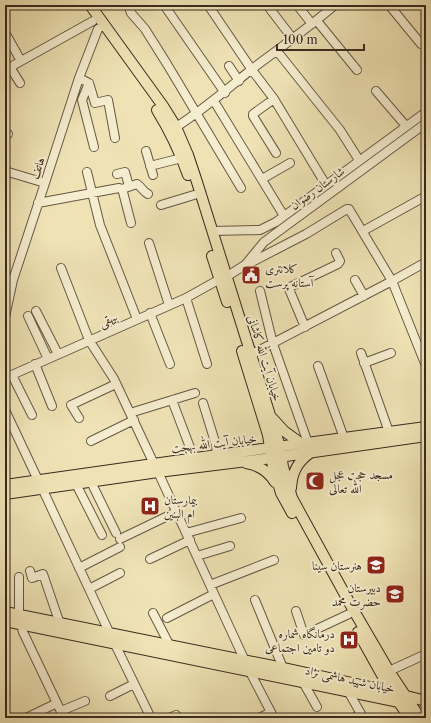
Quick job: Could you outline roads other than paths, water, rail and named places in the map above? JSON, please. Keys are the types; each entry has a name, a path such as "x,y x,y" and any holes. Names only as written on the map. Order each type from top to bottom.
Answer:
{"main road":[{"name":"خیابان آیت الله کاشانی","path":"81,5 163,106 176,127 188,155 212,231 223,278 268,435 292,498 387,675 392,692 402,699"},
{"name":"خیابان آیت الله کاشانی","path":"90,5 98,25 170,130 182,158 270,416 276,453 273,467 281,493 349,614 402,699 416,716"},
{"path":"270,416 284,431 307,447 304,457 297,466 291,478 292,498"},
{"name":"خیابان آیت الله بهجت","path":"5,494 40,484 156,468 234,463 344,438 426,427"},
{"name":"خیابان آیت الله بهجت","path":"307,447 426,436"},
{"name":"خیابان آیت الله بهجت","path":"5,485 76,484 156,468 194,458 217,455 276,453"},
{"path":"234,463 253,464 262,468 268,473 281,493"},
{"name":"خیابان شهید هاشمی نژاد","path":"5,612 20,620 114,643 250,672 348,691 426,701"},
{"name":"خیابان شهید هاشمی نژاد","path":"5,621 20,620 60,624 283,668 392,692"},
{"path":"379,689 386,685 387,675"}],"street":[{"path":"128,5 131,13 152,40 240,188"},
{"path":"164,5 225,93"},
{"path":"208,5 252,70 274,99 326,185"},
{"path":"267,5 293,39"},
{"path":"297,5 358,70"},
{"path":"176,127 197,114 225,93 335,5"},
{"path":"389,5 421,44"},
{"path":"20,83 8,69 21,61 98,25"},
{"name":"هاتف","path":"5,317 9,280 45,183 98,25"},
{"path":"7,36 21,61"},
{"path":"276,51 340,130 359,160"},
{"path":"229,66 239,81"},
{"path":"79,78 89,83 95,103 108,100 115,138"},
{"path":"89,83 82,100 94,147"},
{"path":"376,91 406,126"},
{"path":"274,99 253,114 253,116 276,153"},
{"path":"214,101 284,216"},
{"name":"شارستان رضوان","path":"212,231 260,230 276,222 426,112"},
{"name":"شارستان رضوان","path":"223,278 245,265 264,242 426,123"},
{"path":"146,150 153,175"},
{"path":"150,166 182,158"},
{"path":"262,179 290,163"},
{"path":"5,171 45,183"},
{"path":"87,172 100,225 137,319"},
{"path":"117,174 125,172 131,223"},
{"path":"38,203 126,188 137,184 144,193 148,194"},
{"path":"161,205 194,195"},
{"path":"363,231 426,196"},
{"path":"245,265 306,234 347,209 352,211 392,282 426,366"},
{"path":"149,243 169,305"},
{"path":"305,327 289,289 290,287 338,264 340,261 336,253"},
{"path":"250,355 392,282 426,262"},
{"path":"61,268 89,340 116,384 132,416 245,661"},
{"name":"بیهقی","path":"8,376 186,298 223,278"},
{"path":"355,280 364,296"},
{"path":"260,292 273,344 307,447"},
{"path":"186,298 207,364"},
{"path":"36,311 58,354"},
{"path":"150,314 170,364"},
{"path":"28,316 48,359"},
{"path":"361,353 389,432"},
{"path":"364,363 391,353"},
{"path":"35,364 52,406"},
{"path":"318,366 344,438"},
{"path":"8,376 32,415"},
{"path":"79,418 72,404 116,384"},
{"path":"91,441 132,416 172,400 195,393"},
{"path":"172,400 194,458"},
{"path":"203,403 216,445 217,455"},
{"path":"5,410 114,643 151,718"},
{"path":"91,482 119,540"},
{"path":"76,484 102,535"},
{"path":"5,494 5,507"},
{"path":"79,568 119,540 176,512"},
{"path":"150,559 188,536 241,518"},
{"path":"197,556 230,546"},
{"path":"210,584 274,560"},
{"path":"30,571 32,578 43,574 60,624"},
{"path":"89,589 120,573"},
{"path":"19,577 20,620 23,632 62,715 85,701"},
{"path":"167,618 214,594"},
{"path":"255,600 283,668"},
{"path":"296,611 304,635 349,614"},
{"path":"153,612 170,646"},
{"path":"387,675 426,654"},
{"path":"250,672 273,715 259,718"},
{"path":"303,682 317,707"},
{"path":"110,696 134,684"},
{"path":"348,691 361,714 354,718"},
{"path":"26,718 57,703"}],"place":[{"name":"کلانتری آستانه پرست","path":"251,275"},
{"name":"مسجد حجت عجل الله تعالی","path":"315,481"},
{"name":"بیمارستان ام البنین","path":"150,506"},
{"name":"هنرستان سینا","path":"376,565"},
{"name":"دبیرستان حضرت محمد","path":"395,594"},
{"name":"درمانگاه شماره دو تامین اجتماعی","path":"349,640"}]}
